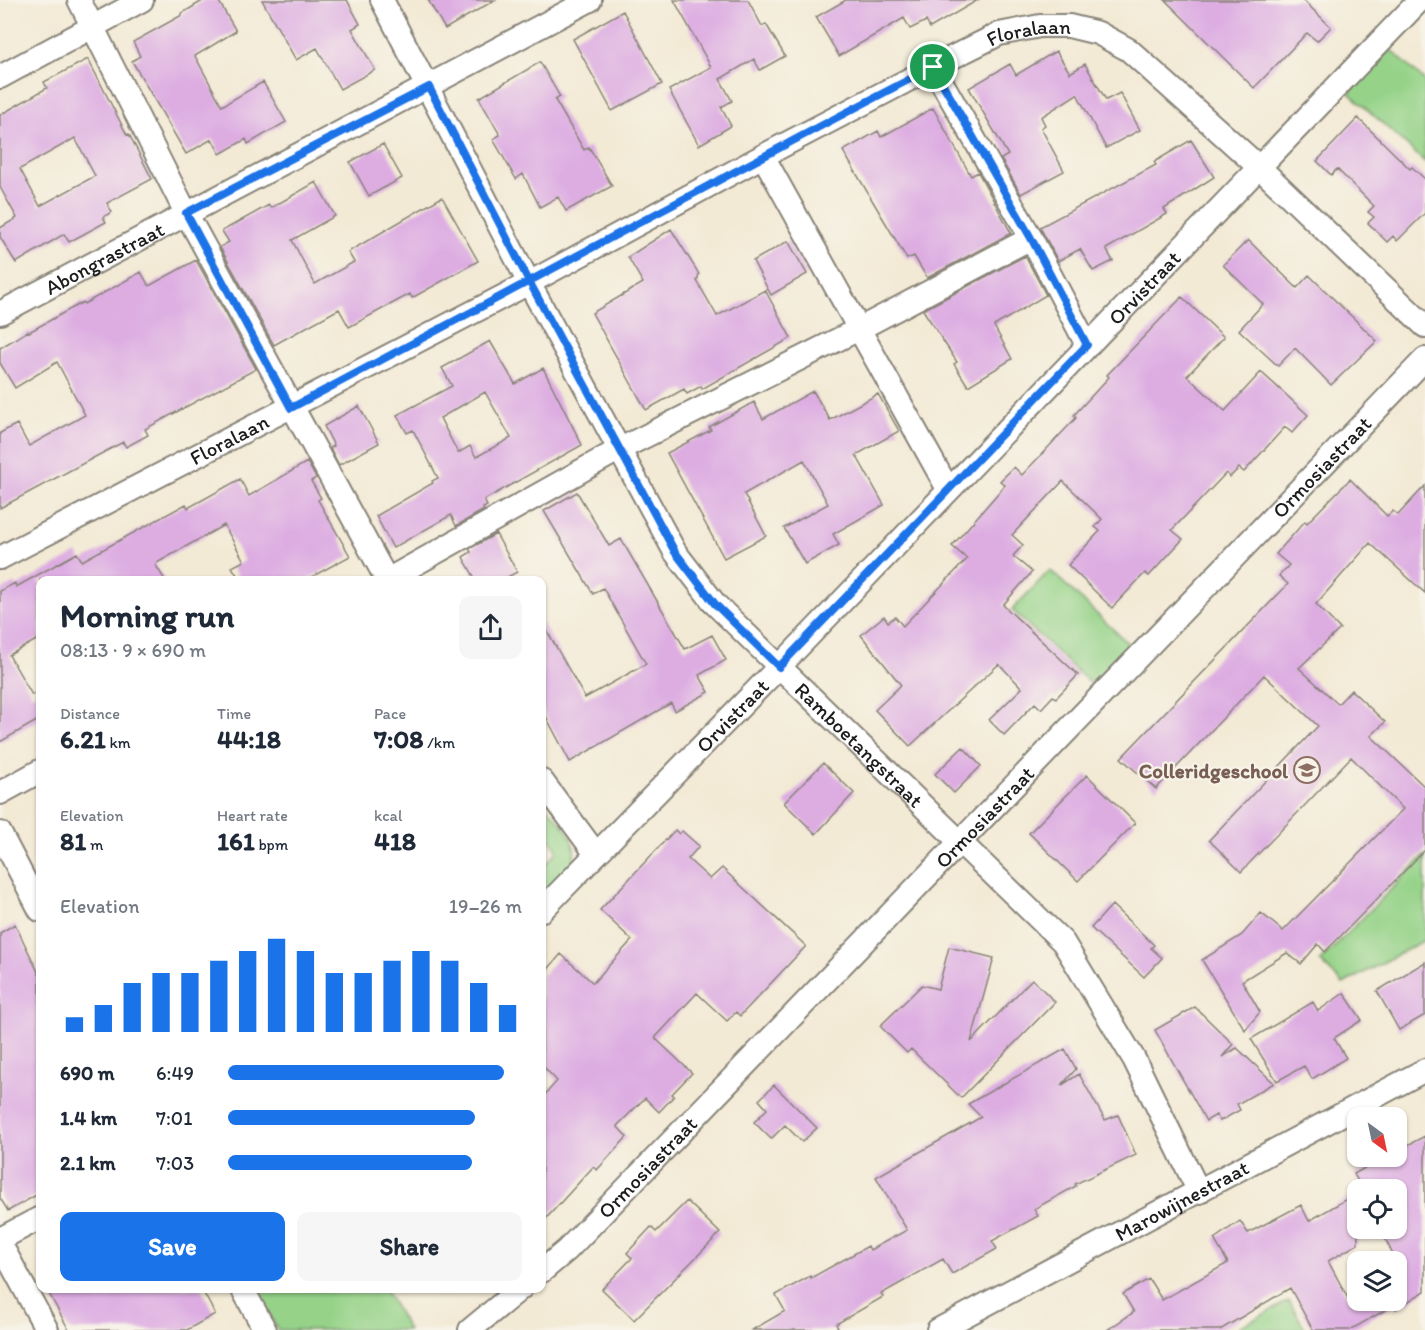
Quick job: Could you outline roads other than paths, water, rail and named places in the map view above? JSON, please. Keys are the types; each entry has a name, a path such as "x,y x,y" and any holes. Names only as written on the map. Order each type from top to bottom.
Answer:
{"street":[{"path":"79,0 186,213 385,576"},
{"path":"0,77 142,0"},
{"name":"Ramboetangstraat","path":"382,0 530,283 675,552 715,604 1063,942 1134,1059 1198,1192"},
{"name":"Abongrastraat","path":"0,313 590,0"},
{"name":"Orvistraat","path":"546,906 1260,168 1406,5"},
{"name":"Floralaan","path":"0,558 530,283 763,156 933,67 999,34 1040,26 1069,26 1098,33 1129,50 1260,168 1425,326"},
{"path":"933,67 1031,238 1087,345"},
{"path":"763,156 948,489"},
{"path":"394,576 620,449 859,329 1031,238"},
{"name":"Ormosiastraat","path":"546,1268 567,1250 962,843 1425,359"},
{"path":"0,793 36,773"},
{"path":"546,786 596,854"},
{"path":"0,833 36,902"},
{"name":"Marowijnestraat","path":"938,1330 1425,1070"},
{"path":"36,1220 0,1241 47,1330"},
{"path":"245,1293 265,1330"},
{"path":"470,1330 514,1293"}],"place":[{"name":"Colleridgeschool","path":"1307,770"}]}
